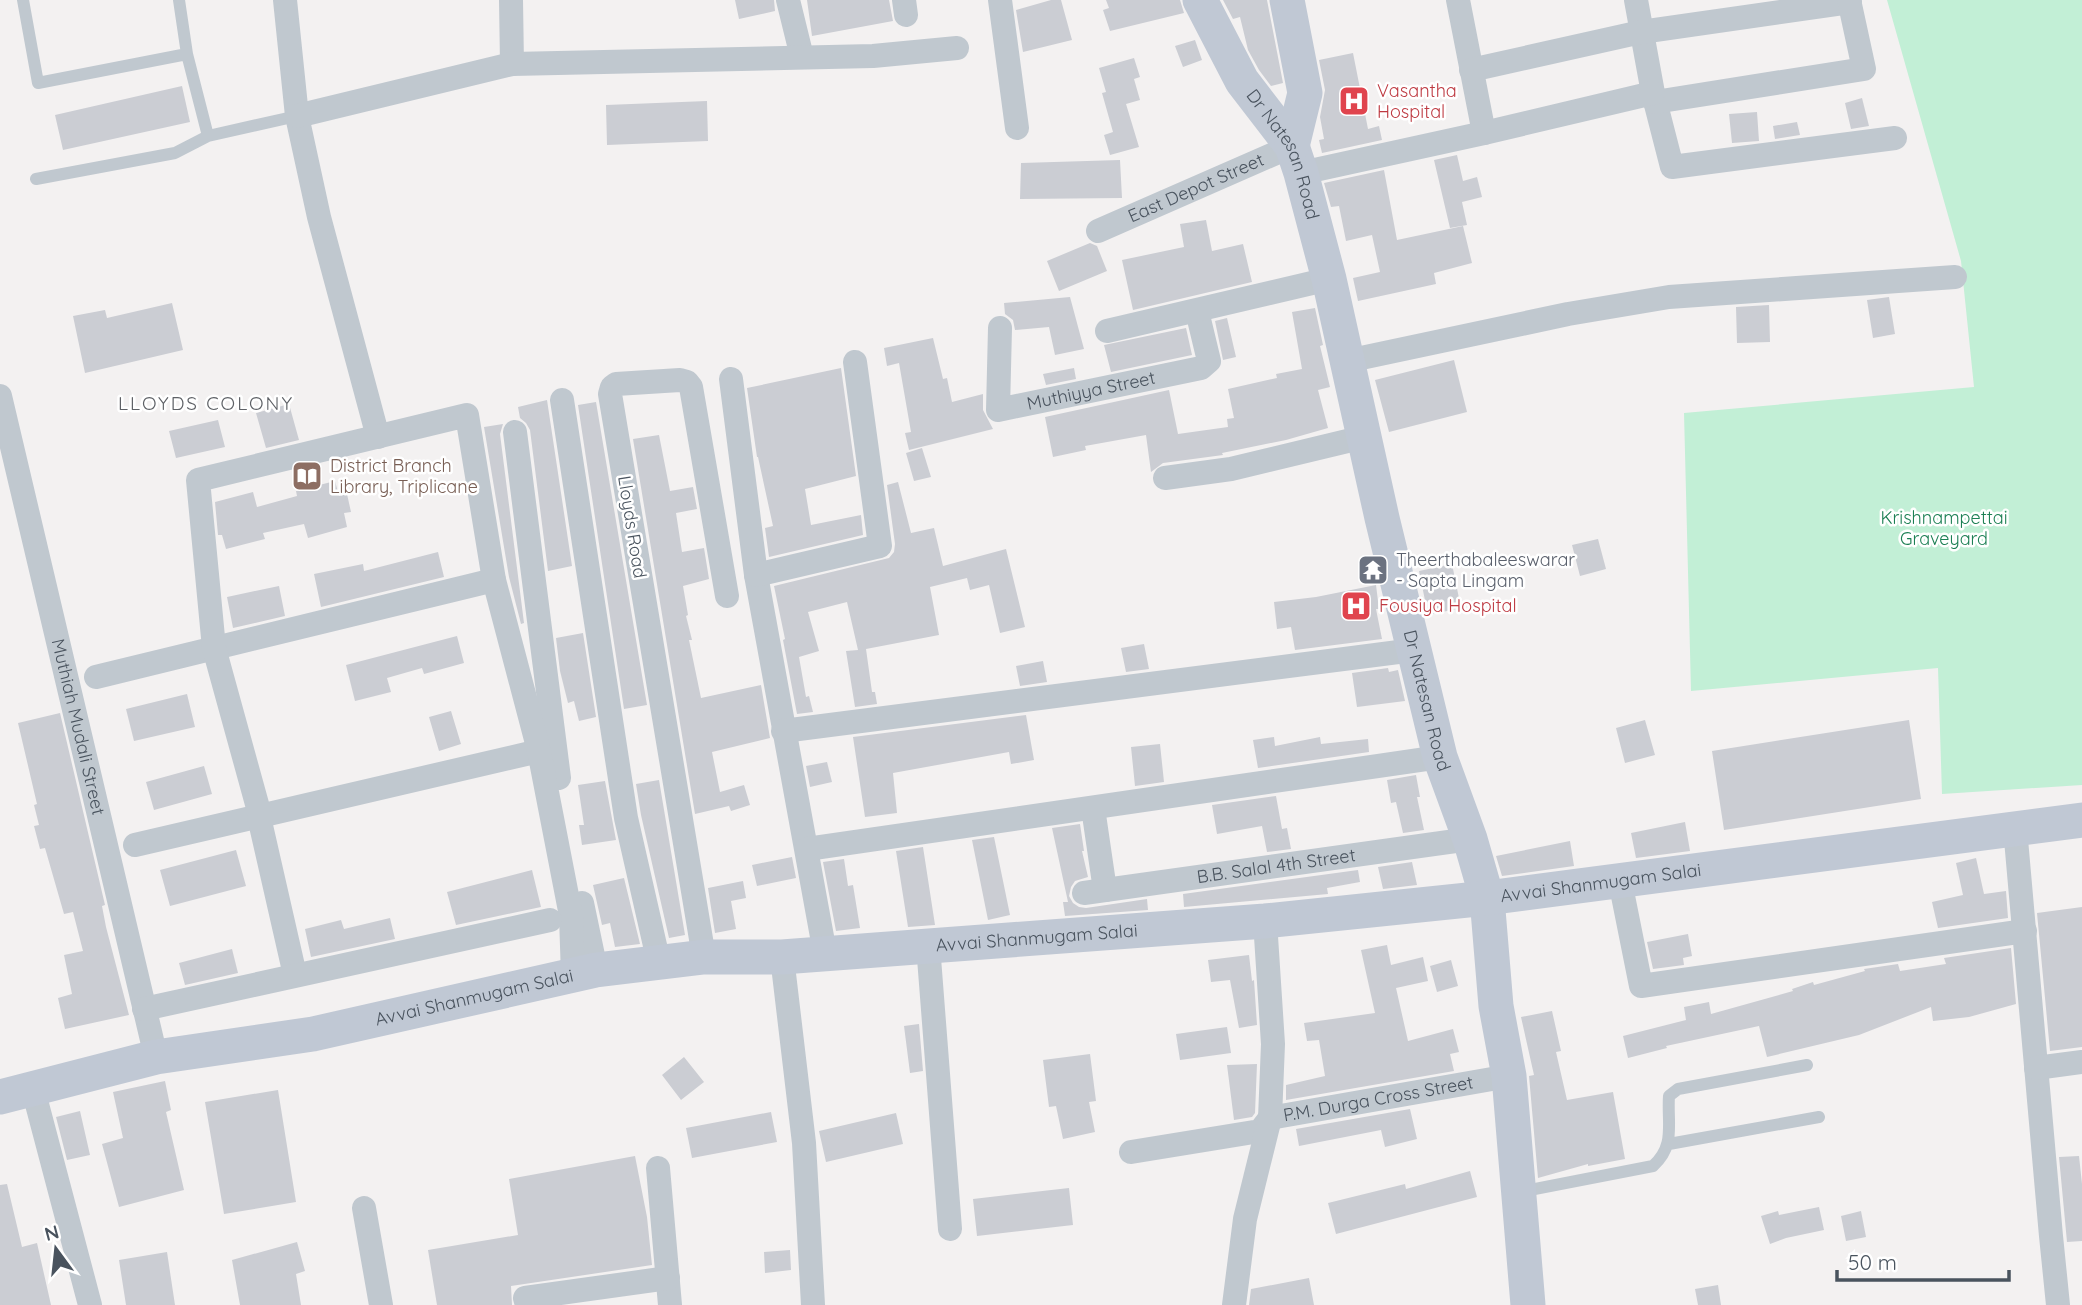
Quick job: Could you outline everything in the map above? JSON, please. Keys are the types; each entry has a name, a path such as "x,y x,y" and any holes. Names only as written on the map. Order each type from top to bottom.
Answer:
{"street":[{"path":"285,0 298,116 319,217 378,437"},
{"path":"511,0 512,64"},
{"path":"788,0 802,57"},
{"path":"1000,0 1017,128"},
{"name":"Dr Natesan Road","path":"1200,0 1242,81 1297,160 1329,279 1440,757 1470,839 1487,898 1496,1006 1509,1076 1528,1305"},
{"path":"1287,0 1306,93 1297,160"},
{"path":"1458,0 1483,133"},
{"path":"1636,0 1654,97 1672,167 1895,138"},
{"path":"1471,70 1641,32 1849,1"},
{"name":"East Depot Street","path":"1098,231 1297,160 1483,133 1654,97 1864,69 1849,1"},
{"path":"298,116 512,64 873,56 957,48"},
{"path":"1347,361 1568,314 1669,297 1955,277"},
{"path":"1107,331 1329,279"},
{"name":"Muthiyya Street","path":"1000,328 998,410 1201,368 1209,361 1197,311"},
{"path":"756,575 880,546 855,362"},
{"path":"731,379 756,575 825,954"},
{"name":"Lloyds Road","path":"704,957 610,394 616,384 680,380 691,387 727,596"},
{"name":"Muthiah Mudali Street","path":"0,396 156,1058"},
{"path":"562,400 626,818 659,963"},
{"path":"295,975 260,815 214,648 198,480 467,415 494,580 539,751 584,973"},
{"path":"515,432 584,973"},
{"path":"1165,478 1231,469 1364,436"},
{"path":"96,677 494,580"},
{"path":"783,731 1414,650"},
{"path":"135,845 539,751"},
{"path":"807,849 1440,757"},
{"name":"B.B. Salal 4th Street","path":"1093,808 1095,891 1470,839"},
{"name":"Avvai Shanmugam Salai","path":"16,1093 156,1058 313,1034 584,973 704,957 782,957 1265,921 1487,898 2082,820"},
{"path":"2015,828 2058,1305"},
{"path":"1620,881 1641,986 2025,931"},
{"path":"144,1009 550,920"},
{"path":"1234,1305 1245,1219 1270,1118 1273,1044 1265,921"},
{"path":"928,945 950,1229"},
{"path":"782,957 804,1143 813,1305"},
{"path":"2036,1068 2082,1062"},
{"name":"P.M. Durga Cross Street","path":"1131,1152 1260,1131 1270,1118 1509,1076"},
{"path":"16,1093 90,1305"},
{"path":"658,1168 670,1305"},
{"path":"364,1208 381,1305"},
{"path":"527,1305 525,1298 668,1278"}],"lane":[{"path":"23,0 38,83 187,54"},
{"path":"180,0 187,54 208,136"},
{"path":"36,178 175,153 208,136 298,116"},
{"path":"1519,1192 1653,1166 1663,1157 1669,1144 1669,1096 1678,1089 1807,1065"},
{"path":"1669,1144 1819,1117"}],"green space":[{"name":"Krishnampettai Graveyard","path":"1887,0 2082,0 2082,785 1942,794 1938,668 1691,691 1684,413 1974,387 1961,261"}],"building":[{"path":"735,0 774,0 775,11 739,19"},
{"path":"807,0 889,0 893,21 812,36"},
{"path":"1051,0 1061,0 1072,40 1023,52 1016,10"},
{"path":"1106,0 1180,0 1184,13 1110,31 1103,10 1109,8"},
{"path":"1223,0 1267,0 1283,83 1271,86 1259,70 1248,50 1240,17 1233,19"},
{"path":"1195,40 1202,60 1183,67 1175,46"},
{"path":"1353,53 1368,129 1379,126 1382,140 1322,153 1319,140 1324,139 1320,117 1325,90 1319,60"},
{"path":"1134,58 1140,77 1134,79 1140,100 1126,104 1139,147 1110,155 1104,135 1113,132 1102,93 1106,92 1099,68"},
{"path":"182,86 190,122 63,150 55,115"},
{"path":"1862,98 1869,126 1851,129 1845,103"},
{"path":"707,101 708,141 607,145 606,105"},
{"path":"1757,112 1759,141 1732,143 1729,114"},
{"path":"1797,122 1800,135 1775,139 1773,126"},
{"path":"1457,155 1463,181 1477,177 1482,197 1462,202 1467,225 1450,228 1434,160"},
{"path":"1120,160 1122,198 1020,199 1021,163"},
{"path":"1384,170 1397,240 1463,226 1472,263 1434,273 1436,284 1358,301 1353,278 1380,272 1372,235 1346,241 1339,206 1331,207 1324,183"},
{"path":"1206,220 1212,251 1243,244 1252,282 1133,310 1122,260 1184,247 1180,224"},
{"path":"1090,243 1097,246 1107,271 1059,291 1047,261"},
{"path":"1070,297 1084,349 1055,355 1049,327 1015,330 1013,320 1005,314 1004,303"},
{"path":"1889,297 1895,334 1873,338 1867,300"},
{"path":"172,303 183,350 85,373 73,316 105,310 107,318"},
{"path":"1769,305 1770,342 1737,343 1736,307"},
{"path":"1315,308 1323,345 1320,346 1330,387 1318,390 1328,428 1222,453 1223,455 1163,463 1151,472 1146,435 1085,446 1086,450 1053,457 1045,417 1169,390 1178,434 1228,427 1227,419 1234,418 1228,389 1277,378 1276,374 1302,369 1292,312"},
{"path":"1227,318 1236,357 1223,360 1215,321"},
{"path":"1186,328 1192,355 1111,372 1104,345"},
{"path":"933,338 952,402 983,394 983,410 993,429 909,450 905,433 911,432 899,363 887,366 884,348"},
{"path":"1454,360 1467,412 1389,432 1375,380"},
{"path":"841,368 856,476 805,489 811,525 861,515 863,535 769,557 765,528 773,526 757,457 747,388"},
{"path":"1074,368 1076,379 1046,385 1043,374"},
{"path":"547,400 572,566 548,571 530,430 520,418 518,407"},
{"path":"596,402 647,705 624,709 578,405"},
{"path":"289,404 299,440 266,448 256,413"},
{"path":"218,420 225,447 176,458 169,431"},
{"path":"503,424 500,434 524,623 521,624 509,577 484,427"},
{"path":"659,435 670,491 693,487 697,509 676,513 682,552 704,548 709,579 683,586 692,640 689,640 701,698 761,685 770,738 712,752 720,792 744,785 750,805 731,811 729,806 695,814 633,439"},
{"path":"922,448 931,477 914,481 906,453"},
{"path":"335,481 339,496 347,494 351,512 344,513 347,527 308,538 304,524 263,533 265,539 226,549 222,535 218,535 215,502 253,492 257,507 297,496 296,491"},
{"path":"898,482 911,533 934,528 943,566 1006,549 1025,627 1000,633 989,585 970,590 967,578 930,587 939,635 866,649 872,692 875,692 877,704 855,707 846,651 858,650 847,602 808,612 819,651 799,657 806,697 809,696 813,712 797,714 774,586 889,558 894,552 895,544 887,485"},
{"path":"1598,539 1606,569 1580,576 1572,545"},
{"path":"438,552 444,577 321,607 314,574 363,564 364,571"},
{"path":"1452,564 1461,608 1428,615 1419,571"},
{"path":"1376,585 1379,609 1376,609 1382,639 1295,650 1291,627 1277,629 1274,602"},
{"path":"279,586 285,616 233,628 227,597"},
{"path":"583,633 596,717 579,721 574,701 568,703 556,638"},
{"path":"457,636 464,663 424,674 422,668 387,678 391,692 355,701 346,665"},
{"path":"1144,644 1149,669 1126,672 1121,648"},
{"path":"1043,661 1047,682 1020,686 1016,666"},
{"path":"1388,668 1389,672 1398,670 1405,701 1357,707 1352,673"},
{"path":"187,694 195,727 134,741 126,709"},
{"path":"451,711 461,744 439,751 429,717"},
{"path":"60,713 105,905 102,906 106,927 129,1015 65,1029 58,998 72,994 64,955 83,951 73,912 64,914 45,848 40,849 34,826 39,825 34,805 37,804 18,723"},
{"path":"1026,715 1034,760 1011,764 1009,752 893,773 897,813 865,817 853,737"},
{"path":"1645,720 1655,755 1625,763 1616,728"},
{"path":"1909,720 1921,799 1724,830 1712,751"},
{"path":"1274,737 1275,746 1320,737 1321,744 1368,739 1369,752 1258,768 1253,740"},
{"path":"1160,744 1164,782 1135,786 1131,747"},
{"path":"827,762 832,782 810,787 806,766"},
{"path":"204,766 212,794 154,810 146,782"},
{"path":"1416,775 1420,797 1417,797 1424,830 1403,833 1396,802 1391,803 1387,780"},
{"path":"659,780 685,935 669,938 636,784"},
{"path":"605,781 616,840 582,845 579,825 584,825 578,785"},
{"path":"1276,796 1282,829 1287,828 1291,849 1267,852 1262,826 1217,834 1212,805"},
{"path":"1685,822 1690,851 1636,858 1631,833"},
{"path":"1080,824 1088,877 1075,881 1071,887 1069,896 1073,903 1086,908 1147,899 1148,910 1065,916 1063,902 1068,902 1052,828"},
{"path":"994,837 1010,915 988,920 972,840"},
{"path":"1570,841 1574,866 1502,876 1496,856"},
{"path":"923,847 935,925 908,927 896,851"},
{"path":"236,850 246,886 170,906 160,870"},
{"path":"792,857 796,878 757,886 752,865"},
{"path":"1976,858 1984,894 2006,891 2008,918 1938,928 1932,902 1963,895 1956,863"},
{"path":"844,859 848,886 853,885 860,928 836,931 823,862"},
{"path":"1412,862 1417,885 1383,889 1378,867"},
{"path":"532,870 541,907 456,925 447,892"},
{"path":"1358,870 1360,882 1327,888 1328,894 1184,907 1183,894"},
{"path":"624,878 640,944 615,947 610,923 602,925 593,885"},
{"path":"743,881 746,898 731,901 736,929 715,933 708,888"},
{"path":"2082,907 2082,1047 2050,1051 2037,913"},
{"path":"390,918 395,939 311,957 305,929 341,920 344,929"},
{"path":"1688,934 1692,956 1683,958 1684,965 1653,969 1647,942"},
{"path":"1387,945 1391,965 1423,957 1428,981 1396,988 1408,1041 1453,1029 1459,1052 1450,1054 1454,1071 1286,1100 1286,1085 1325,1076 1319,1040 1307,1041 1304,1023 1375,1013 1361,950"},
{"path":"2011,948 2016,1004 1969,1017 1933,1021 1931,1007 1859,1035 1767,1057 1759,1026 1666,1046 1667,1048 1628,1058 1623,1036 1686,1020 1684,1007 1709,1002 1711,1014 1793,991 1792,989 1813,982 1814,985 1865,971 1864,969 1898,964 1900,971 1946,964 1944,958"},
{"path":"232,949 238,973 185,985 179,963"},
{"path":"1249,955 1252,981 1254,980 1257,1025 1239,1028 1230,980 1211,982 1208,960"},
{"path":"1451,960 1458,986 1437,992 1430,966"},
{"path":"1552,1011 1561,1051 1556,1052 1567,1100 1613,1092 1625,1159 1588,1164 1538,1178 1529,1076 1534,1075 1521,1017"},
{"path":"919,1024 923,1071 910,1073 904,1026"},
{"path":"1227,1027 1231,1053 1180,1060 1176,1034"},
{"path":"1090,1054 1096,1101 1089,1102 1095,1132 1063,1139 1056,1106 1049,1107 1043,1060"},
{"path":"684,1057 704,1082 681,1100 662,1075"},
{"path":"1257,1064 1255,1113 1252,1117 1234,1120 1227,1065"},
{"path":"165,1081 171,1110 166,1112 184,1190 119,1207 102,1144 123,1138 113,1092"},
{"path":"278,1090 296,1202 224,1214 205,1102"},
{"path":"1410,1109 1417,1139 1385,1147 1381,1130 1299,1146 1296,1129"},
{"path":"80,1111 90,1155 67,1160 56,1117"},
{"path":"771,1112 777,1142 692,1158 686,1128"},
{"path":"896,1113 903,1144 826,1162 819,1131"},
{"path":"635,1156 647,1217 652,1265 511,1286 512,1305 437,1305 428,1250 518,1235 509,1179"},
{"path":"2079,1156 2082,1241 2067,1242 2059,1157"},
{"path":"1470,1171 1477,1197 1336,1234 1328,1203 1405,1184 1406,1189"},
{"path":"7,1184 22,1247 37,1243 51,1305 0,1305 0,1185"},
{"path":"1069,1188 1073,1225 977,1236 973,1199"},
{"path":"1819,1207 1824,1230 1770,1244 1761,1216 1778,1211 1779,1215"},
{"path":"1861,1211 1866,1237 1846,1241 1841,1216"},
{"path":"297,1242 305,1271 296,1274 301,1305 240,1305 232,1260"},
{"path":"790,1250 791,1270 765,1273 764,1252"},
{"path":"167,1252 175,1305 126,1305 119,1260"},
{"path":"1309,1278 1314,1305 1249,1305 1251,1289"},
{"path":"1718,1285 1721,1305 1698,1305 1695,1289"}],"place":[{"name":"Vasantha Hospital","path":"1354,101"},
{"name":"District Branch Library, Triplicane","path":"307,476"},
{"name":"Theerthabaleeswarar - Sapta Lingam","path":"1373,570"},
{"name":"Fousiya Hospital","path":"1356,606"}],"district":[{"name":"LLOYDS COLONY","path":"206,403"}]}
